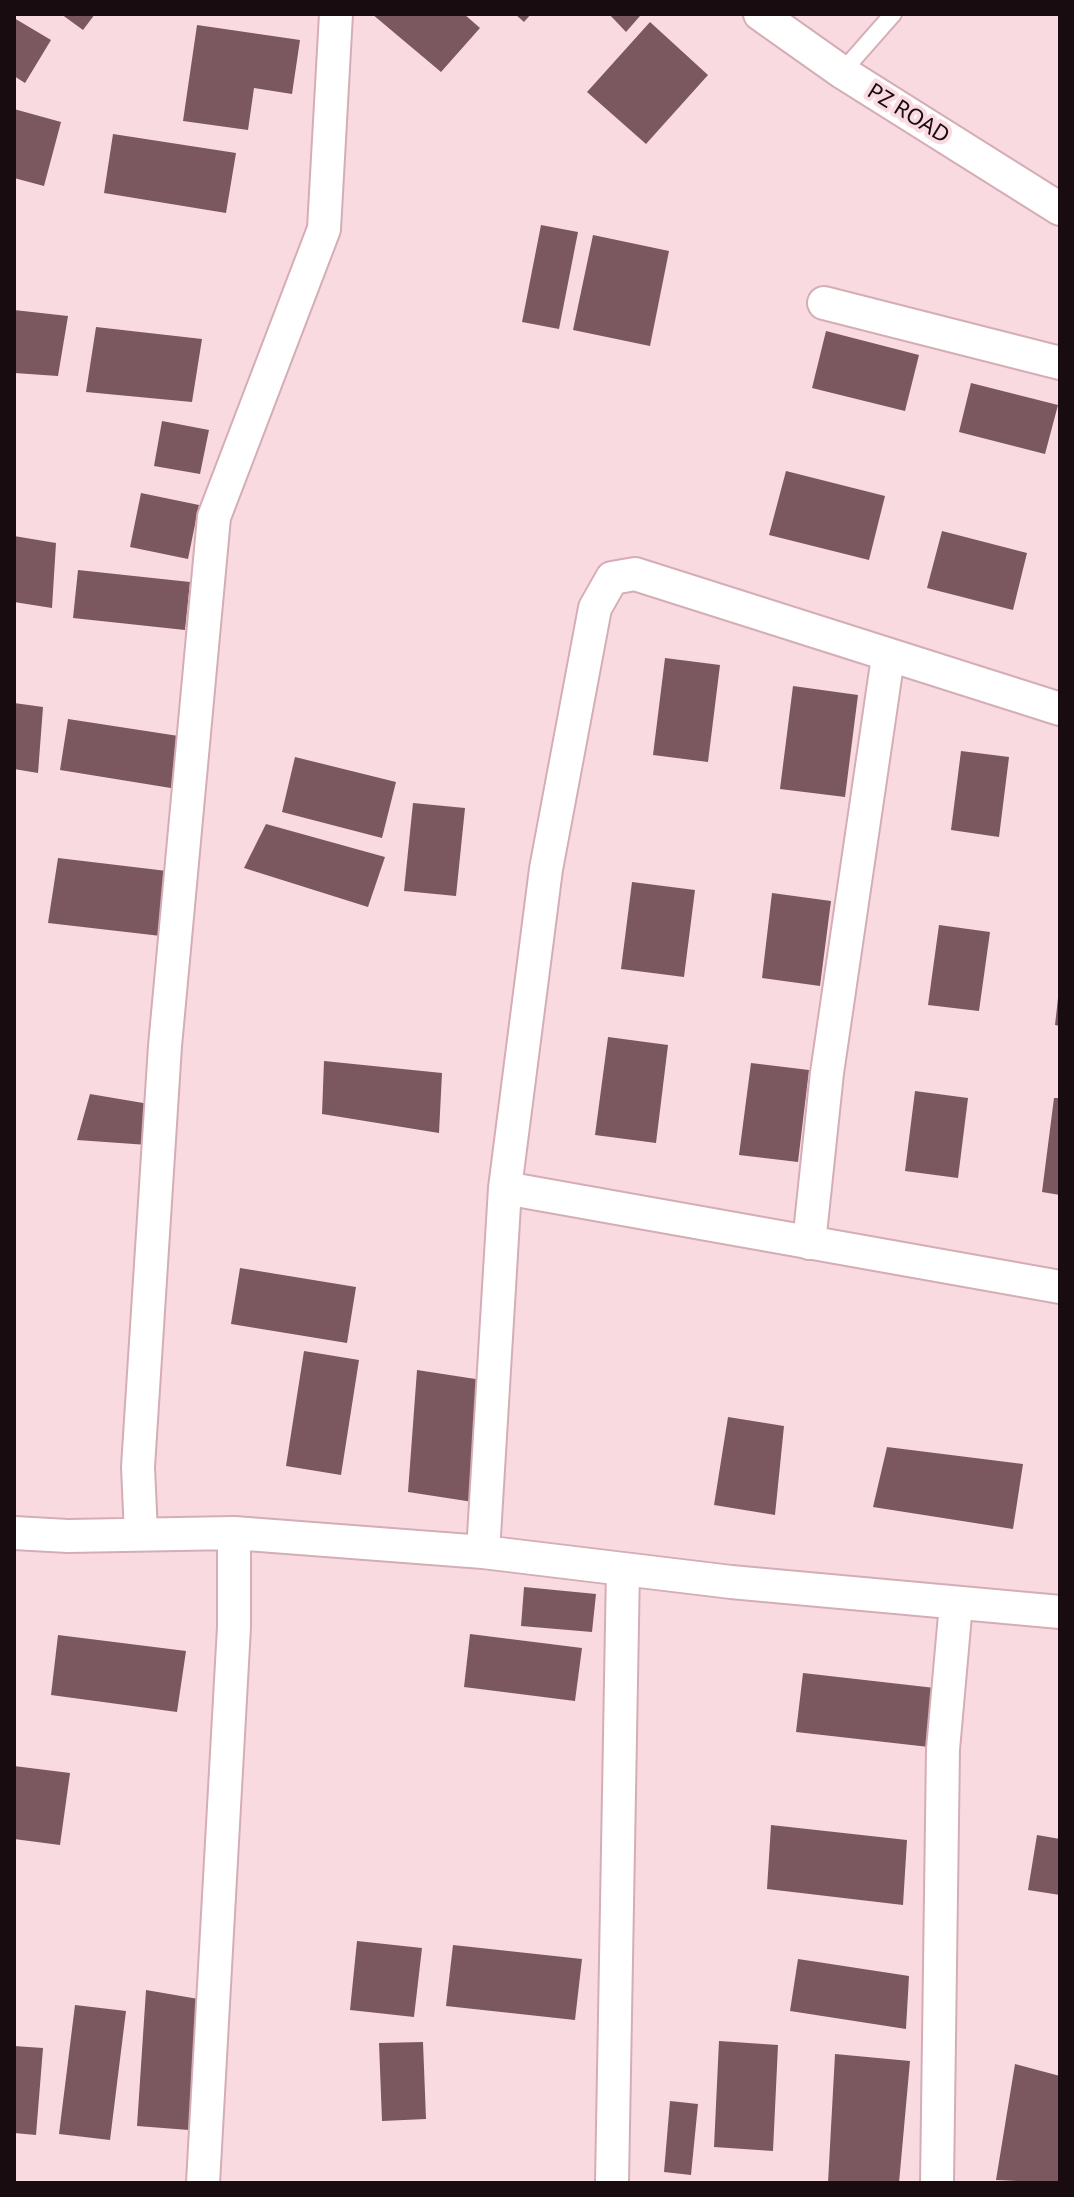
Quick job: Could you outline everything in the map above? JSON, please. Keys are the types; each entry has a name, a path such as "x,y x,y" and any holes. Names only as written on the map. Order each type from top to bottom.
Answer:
{"street":[{"path":"141,1534 138,1467 165,1046 214,517 324,229 336,14"},
{"name":"PZ ROAD","path":"760,14 842,72 1060,209"},
{"path":"824,303 1060,363"},
{"path":"483,1552 505,1188 546,869 595,608 612,578 635,574 888,657 1060,709"},
{"path":"809,1243 827,1073 888,657"},
{"path":"505,1188 1060,1287"},
{"path":"14,1533 234,1533 483,1552 956,1604 1060,1612"},
{"path":"203,2183 234,1627 234,1533"},
{"path":"612,2183 623,1569"},
{"path":"937,2183 943,1749 956,1604"}],"lane":[{"path":"842,72 893,14"}],"building":[{"path":"61,14 95,14 83,30"},
{"path":"372,14 464,14 480,28 441,72"},
{"path":"515,14 531,14 524,22"},
{"path":"609,14 638,14 640,16 626,32"},
{"path":"14,18 51,40 25,83 14,76"},
{"path":"650,22 708,75 646,144 587,92"},
{"path":"197,25 300,40 292,94 254,88 248,130 183,121"},
{"path":"14,109 61,122 44,186 14,178"},
{"path":"113,134 236,153 226,213 104,193"},
{"path":"541,225 578,232 559,329 522,322"},
{"path":"593,235 669,251 650,346 573,330"},
{"path":"14,310 68,316 58,376 14,373"},
{"path":"96,327 202,339 192,402 86,392"},
{"path":"826,331 919,355 905,411 812,388"},
{"path":"971,383 1058,405 1045,454 959,432"},
{"path":"162,421 209,430 200,474 154,466"},
{"path":"786,471 885,496 869,560 769,535"},
{"path":"141,493 199,505 188,559 130,547"},
{"path":"942,531 1027,553 1013,610 927,588"},
{"path":"14,536 56,543 52,608 14,602"},
{"path":"78,570 190,582 185,630 73,618"},
{"path":"665,658 720,665 708,762 653,755"},
{"path":"793,686 858,695 845,797 780,789"},
{"path":"14,703 43,707 38,773 14,769"},
{"path":"68,719 185,737 177,789 60,770"},
{"path":"961,751 1009,757 999,837 951,830"},
{"path":"295,757 396,782 382,838 282,812"},
{"path":"413,803 465,808 456,896 404,891"},
{"path":"266,824 385,857 368,907 244,868"},
{"path":"58,858 167,871 161,936 48,923"},
{"path":"632,882 695,890 684,977 621,969"},
{"path":"772,893 831,901 820,986 762,978"},
{"path":"939,925 990,932 979,1011 928,1005"},
{"path":"1060,998 1060,1026 1055,1025"},
{"path":"608,1037 668,1045 656,1143 595,1135"},
{"path":"324,1061 442,1073 439,1133 322,1114"},
{"path":"751,1063 809,1070 798,1162 739,1155"},
{"path":"915,1091 968,1098 958,1178 905,1171"},
{"path":"90,1094 155,1105 148,1145 77,1140"},
{"path":"1054,1098 1060,1098 1060,1195 1042,1192"},
{"path":"240,1268 356,1287 347,1343 231,1324"},
{"path":"304,1351 359,1360 341,1475 286,1466"},
{"path":"417,1370 482,1380 473,1502 408,1492"},
{"path":"728,1417 784,1426 775,1515 714,1505"},
{"path":"887,1447 1023,1464 1013,1529 873,1507"},
{"path":"524,1587 596,1594 592,1632 521,1626"},
{"path":"470,1634 582,1648 575,1701 464,1687"},
{"path":"58,1635 186,1651 177,1712 51,1695"},
{"path":"803,1673 935,1688 929,1747 796,1732"},
{"path":"14,1766 70,1773 60,1845 14,1839"},
{"path":"771,1825 907,1840 903,1905 767,1889"},
{"path":"1037,1835 1060,1839 1060,1895 1028,1890"},
{"path":"357,1941 422,1948 414,2017 350,2010"},
{"path":"453,1945 582,1959 575,2020 446,2006"},
{"path":"798,1959 909,1976 906,2029 790,2011"},
{"path":"146,1990 210,2001 202,2131 137,2126"},
{"path":"75,2005 126,2011 110,2140 59,2134"},
{"path":"719,2041 778,2045 773,2151 714,2147"},
{"path":"423,2042 426,2119 382,2121 379,2043"},
{"path":"14,2046 43,2048 36,2135 14,2133"},
{"path":"835,2054 910,2061 899,2183 828,2183"},
{"path":"1015,2064 1060,2076 1060,2183 996,2180"},
{"path":"670,2101 698,2104 691,2175 664,2172"}]}
